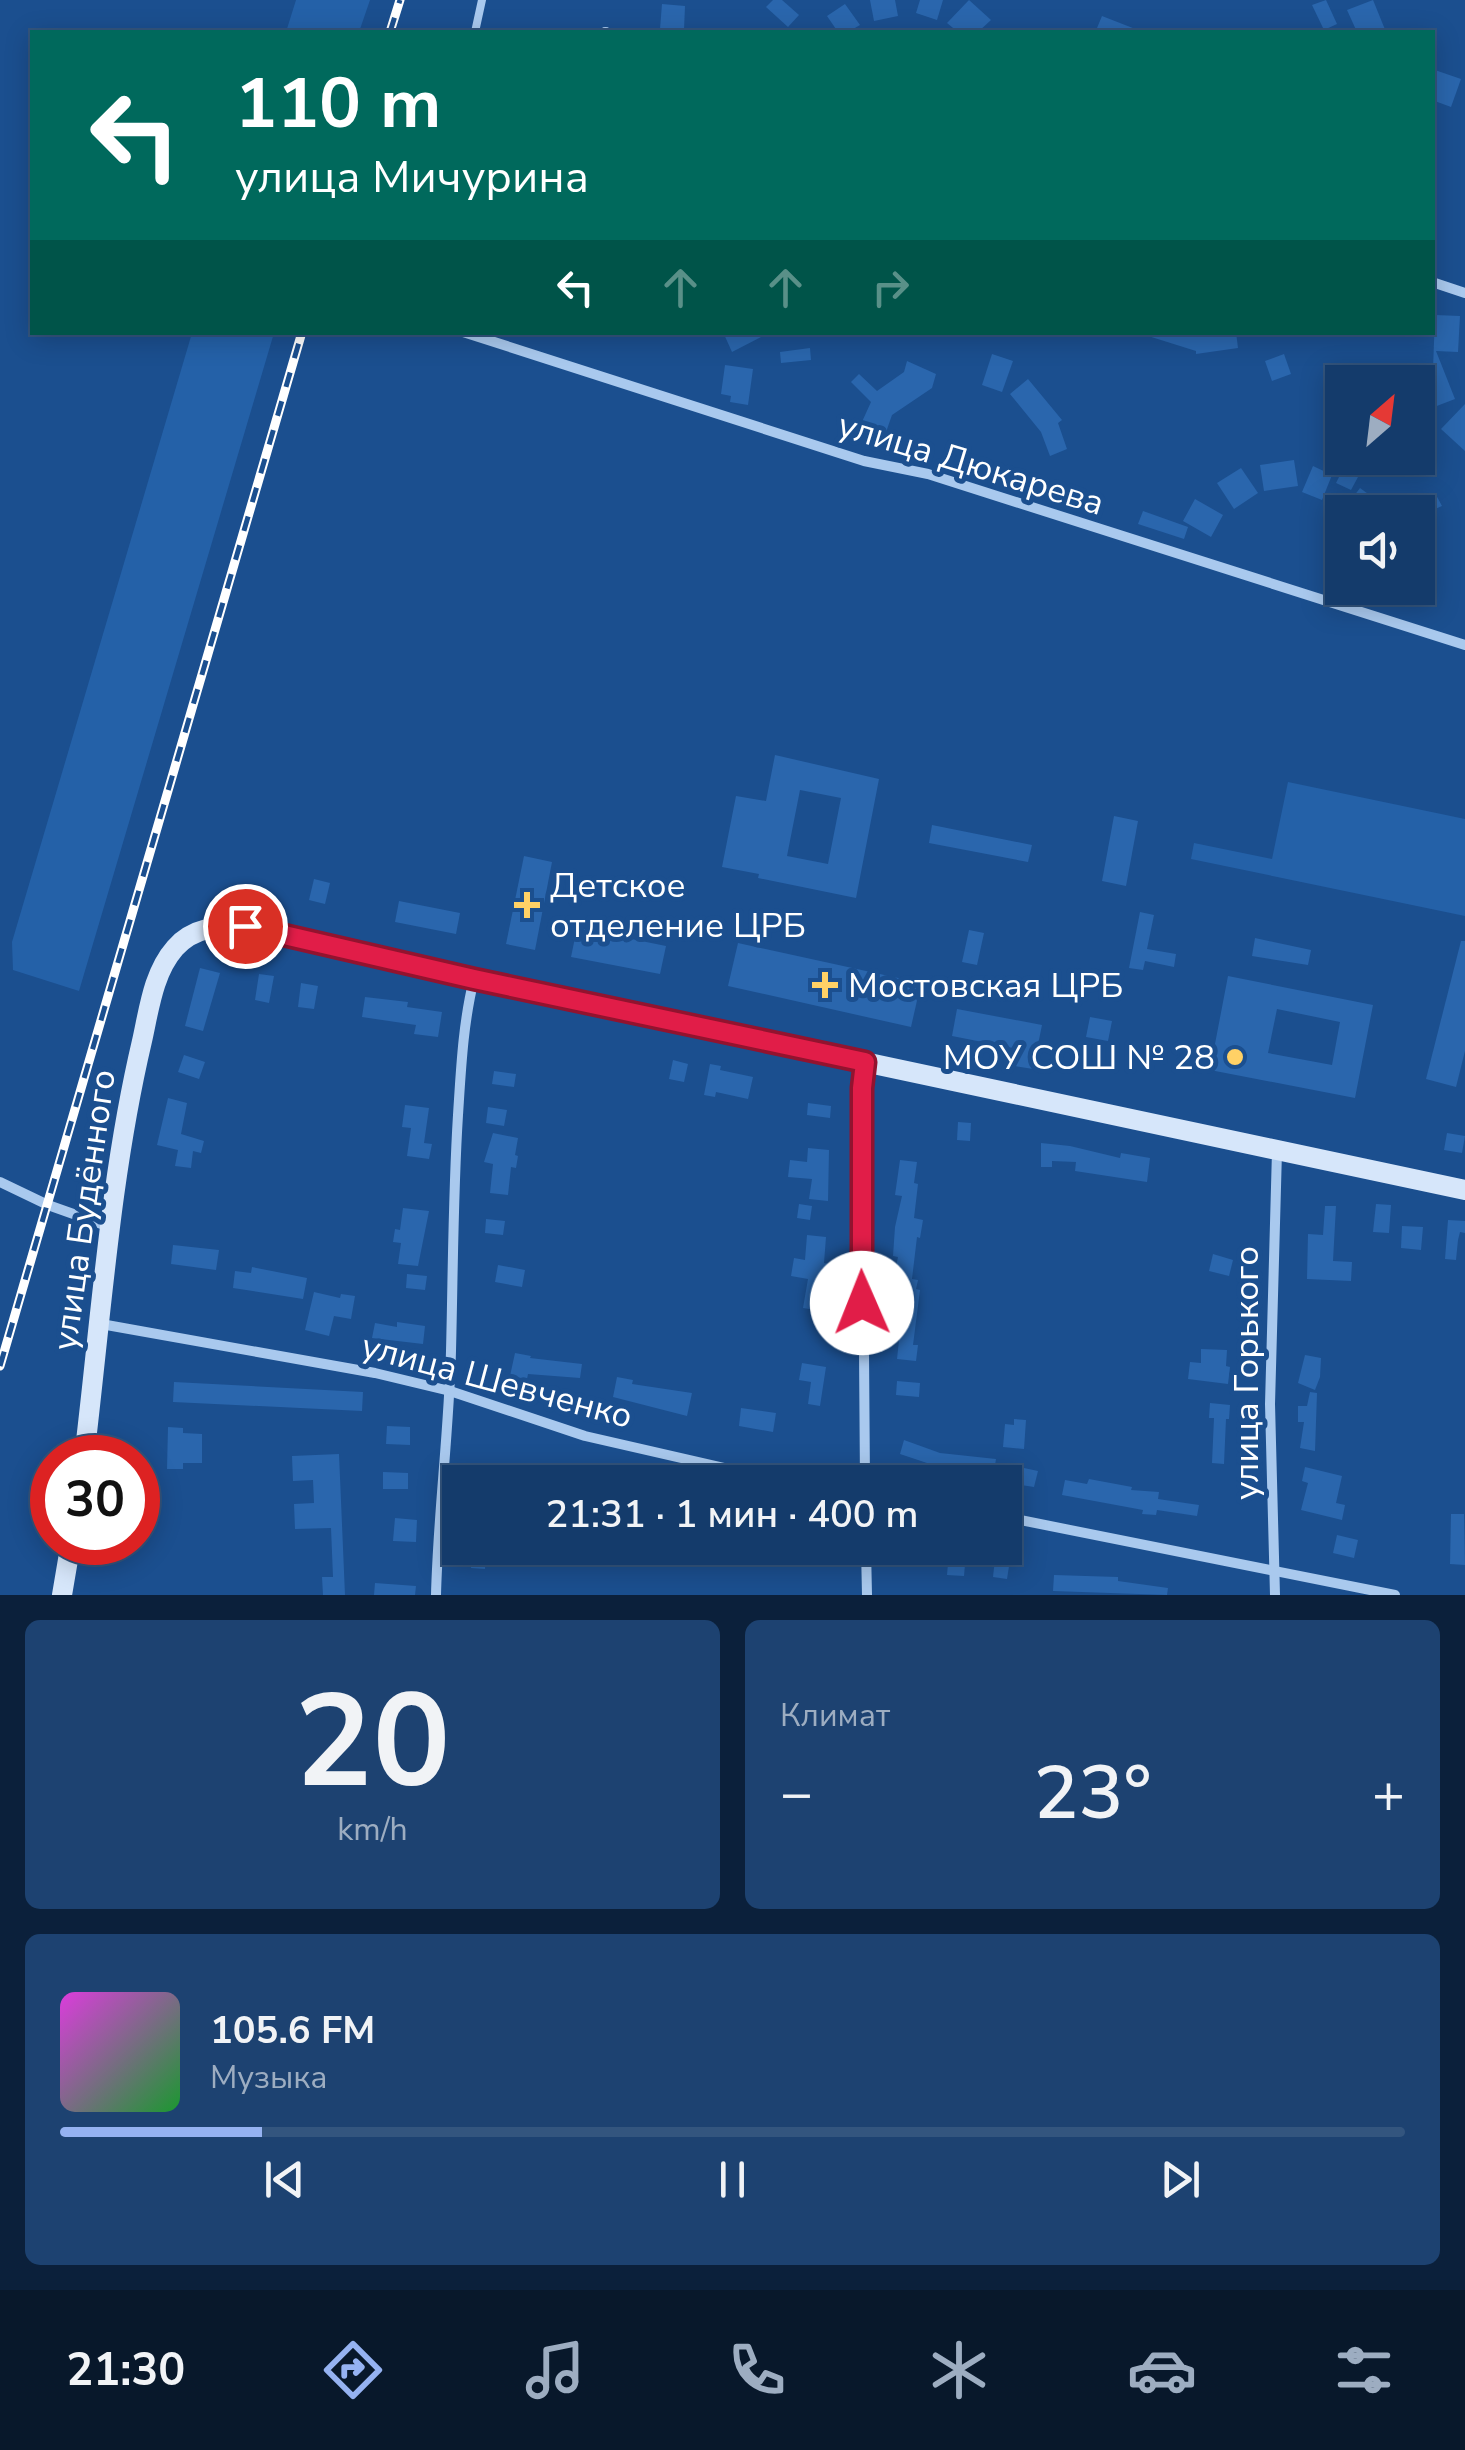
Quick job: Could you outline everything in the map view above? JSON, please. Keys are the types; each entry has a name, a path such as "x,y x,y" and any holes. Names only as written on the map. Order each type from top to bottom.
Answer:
{"street":[{"path":"1435,283 1465,293"},
{"name":"улица Дюкарева","path":"472,335 700,410 864,461 946,480 1465,645"},
{"name":"улица Будённого","path":"87,1435 123,1120 159,972 176,946 197,931 245,926 474,979"},
{"path":"436,1595 438,1513 450,1390 452,1218 459,1096 466,1010 474,979 1465,1190"},
{"path":"865,1062 862,1267 866,1465"},
{"name":"улица Горького","path":"1274,1595 1270,1404 1278,1150"},
{"path":"0,1182 48,1206 111,1228"},
{"name":"улица Шевченко","path":"101,1324 450,1390 585,1436 712,1465"},
{"path":"1022,1521 1394,1595"},
{"path":"62,1595 67,1565"},
{"path":"866,1565 867,1595"}],"lane":[{"path":"474,30 482,0"}],"shaded area":[{"path":"296,0 370,0 360,30 287,30"},
{"path":"191,335 273,335 79,991 13,970 12,942"},
{"path":"1288,782 1465,819 1465,916 1191,859 1194,843 1272,859"}],"building":[{"path":"773,0 782,0 799,15 788,27 766,7"},
{"path":"870,0 895,0 898,16 874,21"},
{"path":"920,0 943,0 937,20 916,13"},
{"path":"969,0 991,20 980,30 956,30 947,23"},
{"path":"1326,0 1337,24 1324,30 1312,5"},
{"path":"1373,0 1385,30 1356,30 1347,10"},
{"path":"662,4 685,6 684,30 660,29"},
{"path":"845,4 860,25 851,30 837,30 827,16"},
{"path":"1102,16 1138,30 1104,30 1097,28"},
{"path":"1435,70 1461,79 1451,107 1435,101"},
{"path":"1435,315 1460,316 1458,352 1436,351 1455,399 1435,407"},
{"path":"724,335 765,335 732,352"},
{"path":"1145,335 1236,335 1238,348 1196,351"},
{"path":"810,348 811,360 781,363 780,352"},
{"path":"992,354 1013,361 1002,392 982,385"},
{"path":"1284,354 1291,374 1272,381 1265,361"},
{"path":"907,361 936,374 932,388 892,415 885,435 861,424 871,402 851,382 859,374 877,391 904,372"},
{"path":"725,365 753,369 748,405 730,402 731,396 721,394"},
{"path":"1028,379 1062,420 1058,423 1067,449 1050,456 1041,432 1010,394"},
{"path":"1465,404 1465,451 1441,429"},
{"path":"1294,460 1298,486 1264,491 1260,465"},
{"path":"1313,466 1332,475 1322,500 1302,492"},
{"path":"1241,468 1258,493 1234,509 1217,483"},
{"path":"1340,475 1358,477 1351,490 1336,483"},
{"path":"1046,486 1084,497 1080,508 1042,497"},
{"path":"1195,499 1223,515 1211,537 1183,521"},
{"path":"1143,511 1188,527 1184,539 1138,524"},
{"path":"775,755 879,779 856,898 722,867 736,796 766,801","holes":["800,790 841,798 828,864 787,856"]},
{"path":"1114,816 1138,821 1126,886 1102,881"},
{"path":"932,825 1032,845 1028,862 929,843"},
{"path":"524,856 552,862 535,950 506,944"},
{"path":"314,879 330,883 325,904 309,900"},
{"path":"399,901 460,913 456,934 395,922"},
{"path":"1140,912 1154,915 1147,949 1176,954 1174,967 1145,961 1143,970 1129,968"},
{"path":"577,928 666,946 660,974 571,957"},
{"path":"969,930 984,933 977,965 962,962"},
{"path":"1255,938 1311,950 1308,965 1252,956"},
{"path":"1461,941 1465,941 1465,1051 1456,1087 1426,1079"},
{"name":"Мостовская ЦРБ","path":"738,943 921,983 911,1027 728,986"},
{"path":"200,968 220,973 203,1031 185,1026"},
{"path":"259,974 274,976 269,1003 255,1000"},
{"path":"1228,976 1373,1005 1355,1098 1210,1070","holes":["1277,1009 1340,1022 1332,1065 1268,1053"]},
{"path":"301,983 318,986 314,1009 298,1007"},
{"path":"365,997 408,1002 407,1007 442,1012 438,1037 414,1034 416,1025 362,1017"},
{"path":"957,1009 1042,1025 1033,1069 1015,1066 1018,1049 952,1036"},
{"path":"1090,1017 1112,1021 1108,1041 1086,1037"},
{"path":"184,1055 205,1062 199,1079 178,1072"},
{"path":"673,1060 688,1064 684,1082 669,1079"},
{"path":"710,1064 753,1077 748,1099 716,1092 715,1097 704,1095"},
{"path":"494,1071 516,1074 514,1087 492,1084"},
{"path":"168,1098 187,1103 181,1134 204,1141 201,1153 193,1151 191,1168 175,1166 178,1150 157,1145"},
{"path":"808,1103 831,1106 830,1118 807,1115"},
{"path":"405,1105 429,1108 424,1143 432,1144 429,1159 407,1156 411,1128 402,1127"},
{"path":"488,1107 507,1110 504,1126 486,1123"},
{"path":"958,1122 971,1123 970,1141 957,1140"},
{"path":"493,1133 518,1138 516,1168 511,1167 508,1195 490,1193 493,1164 484,1162"},
{"path":"1447,1133 1465,1136 1462,1153 1444,1150"},
{"path":"1041,1143 1120,1158 1121,1153 1150,1158 1147,1182 1075,1171 1076,1162 1052,1161 1052,1167 1041,1167"},
{"path":"808,1148 829,1150 828,1201 809,1199 812,1179 788,1177 790,1160 807,1162"},
{"path":"900,1160 917,1162 914,1218 923,1220 912,1279 918,1280 916,1289 920,1290 913,1345 918,1345 916,1361 897,1359 900,1288 892,1287 898,1257 893,1256 895,1227 902,1196 895,1195"},
{"path":"799,1204 812,1206 810,1220 797,1218"},
{"path":"1376,1204 1391,1205 1389,1233 1373,1232"},
{"path":"1325,1206 1336,1206 1333,1261 1352,1262 1351,1281 1307,1279 1308,1234 1323,1235"},
{"path":"403,1208 429,1211 418,1266 398,1264 401,1243 393,1242 395,1229 400,1230"},
{"path":"486,1219 505,1221 503,1235 485,1233"},
{"path":"1448,1220 1465,1221 1456,1260 1445,1259"},
{"path":"1402,1226 1423,1227 1421,1250 1401,1248"},
{"path":"807,1235 826,1237 824,1263 830,1264 824,1299 830,1300 828,1312 803,1308 808,1279 791,1276 794,1258 805,1260"},
{"path":"173,1245 219,1250 216,1270 171,1264"},
{"path":"1213,1254 1233,1260 1229,1276 1209,1271"},
{"path":"498,1265 525,1270 522,1287 495,1282"},
{"path":"252,1267 307,1278 303,1299 233,1288 235,1271 251,1273"},
{"path":"407,1274 427,1276 425,1290 406,1288"},
{"path":"314,1292 340,1298 341,1294 355,1296 351,1319 334,1316 329,1336 305,1330"},
{"path":"397,1322 425,1326 423,1344 372,1338 375,1323 397,1327"},
{"path":"1201,1349 1227,1350 1228,1384 1188,1379 1190,1362 1201,1363"},
{"path":"515,1353 582,1364 580,1378 510,1376"},
{"path":"1305,1355 1321,1358 1315,1390 1298,1383"},
{"path":"802,1363 826,1367 820,1406 808,1404 811,1382 799,1380"},
{"path":"617,1377 633,1380 632,1384 692,1393 687,1416 613,1397"},
{"path":"897,1381 920,1383 919,1397 896,1395"},
{"path":"174,1382 363,1392 362,1411 173,1402"},
{"path":"1310,1392 1317,1393 1315,1451 1300,1448 1304,1422 1298,1422 1298,1406 1307,1406"},
{"path":"1210,1403 1230,1405 1224,1464 1212,1463 1214,1418 1209,1418"},
{"path":"741,1408 776,1413 773,1432 739,1426"},
{"path":"1014,1419 1026,1420 1024,1449 1003,1447 1005,1424 1014,1425"},
{"path":"387,1426 410,1427 410,1445 386,1444"},
{"path":"168,1427 202,1434 202,1463 183,1463 183,1469 167,1469"},
{"path":"904,1440 940,1453 996,1459 995,1465 933,1465 900,1454"},
{"path":"339,1454 345,1595 323,1595 322,1577 333,1577 331,1528 295,1529 294,1504 314,1503 313,1480 293,1481 292,1456"},
{"path":"1305,1467 1342,1476 1336,1503 1345,1505 1342,1520 1301,1510 1308,1483 1302,1481"},
{"path":"1024,1468 1038,1471 1034,1487 1022,1485"},
{"path":"383,1472 408,1473 408,1489 383,1489"},
{"path":"1089,1479 1132,1487 1131,1490 1159,1492 1158,1499 1199,1505 1197,1516 1157,1510 1156,1515 1142,1514 1143,1510 1062,1495 1065,1480 1087,1484"},
{"path":"1451,1514 1464,1514 1465,1565 1450,1564"},
{"path":"395,1518 417,1520 416,1542 393,1541"},
{"path":"1337,1535 1358,1540 1354,1558 1333,1553"},
{"path":"948,1565 965,1565 964,1576 947,1575"},
{"path":"994,1565 1009,1565 1007,1579 993,1577"},
{"path":"1054,1575 1118,1577 1118,1581 1168,1588 1167,1595 1053,1591"},
{"path":"375,1583 416,1586 415,1595 374,1595"}],"railway":[{"path":"391,30 400,0"},
{"path":"0,1366 301,335"}],"place":[{"name":"Детское отделение ЦРБ","path":"527,905"},
{"name":"Мостовская ЦРБ","path":"825,985"},
{"name":"МОУ СОШ № 28","path":"1235,1057"}],"route":[{"path":"245,926 865,1062 862,1303"}]}
